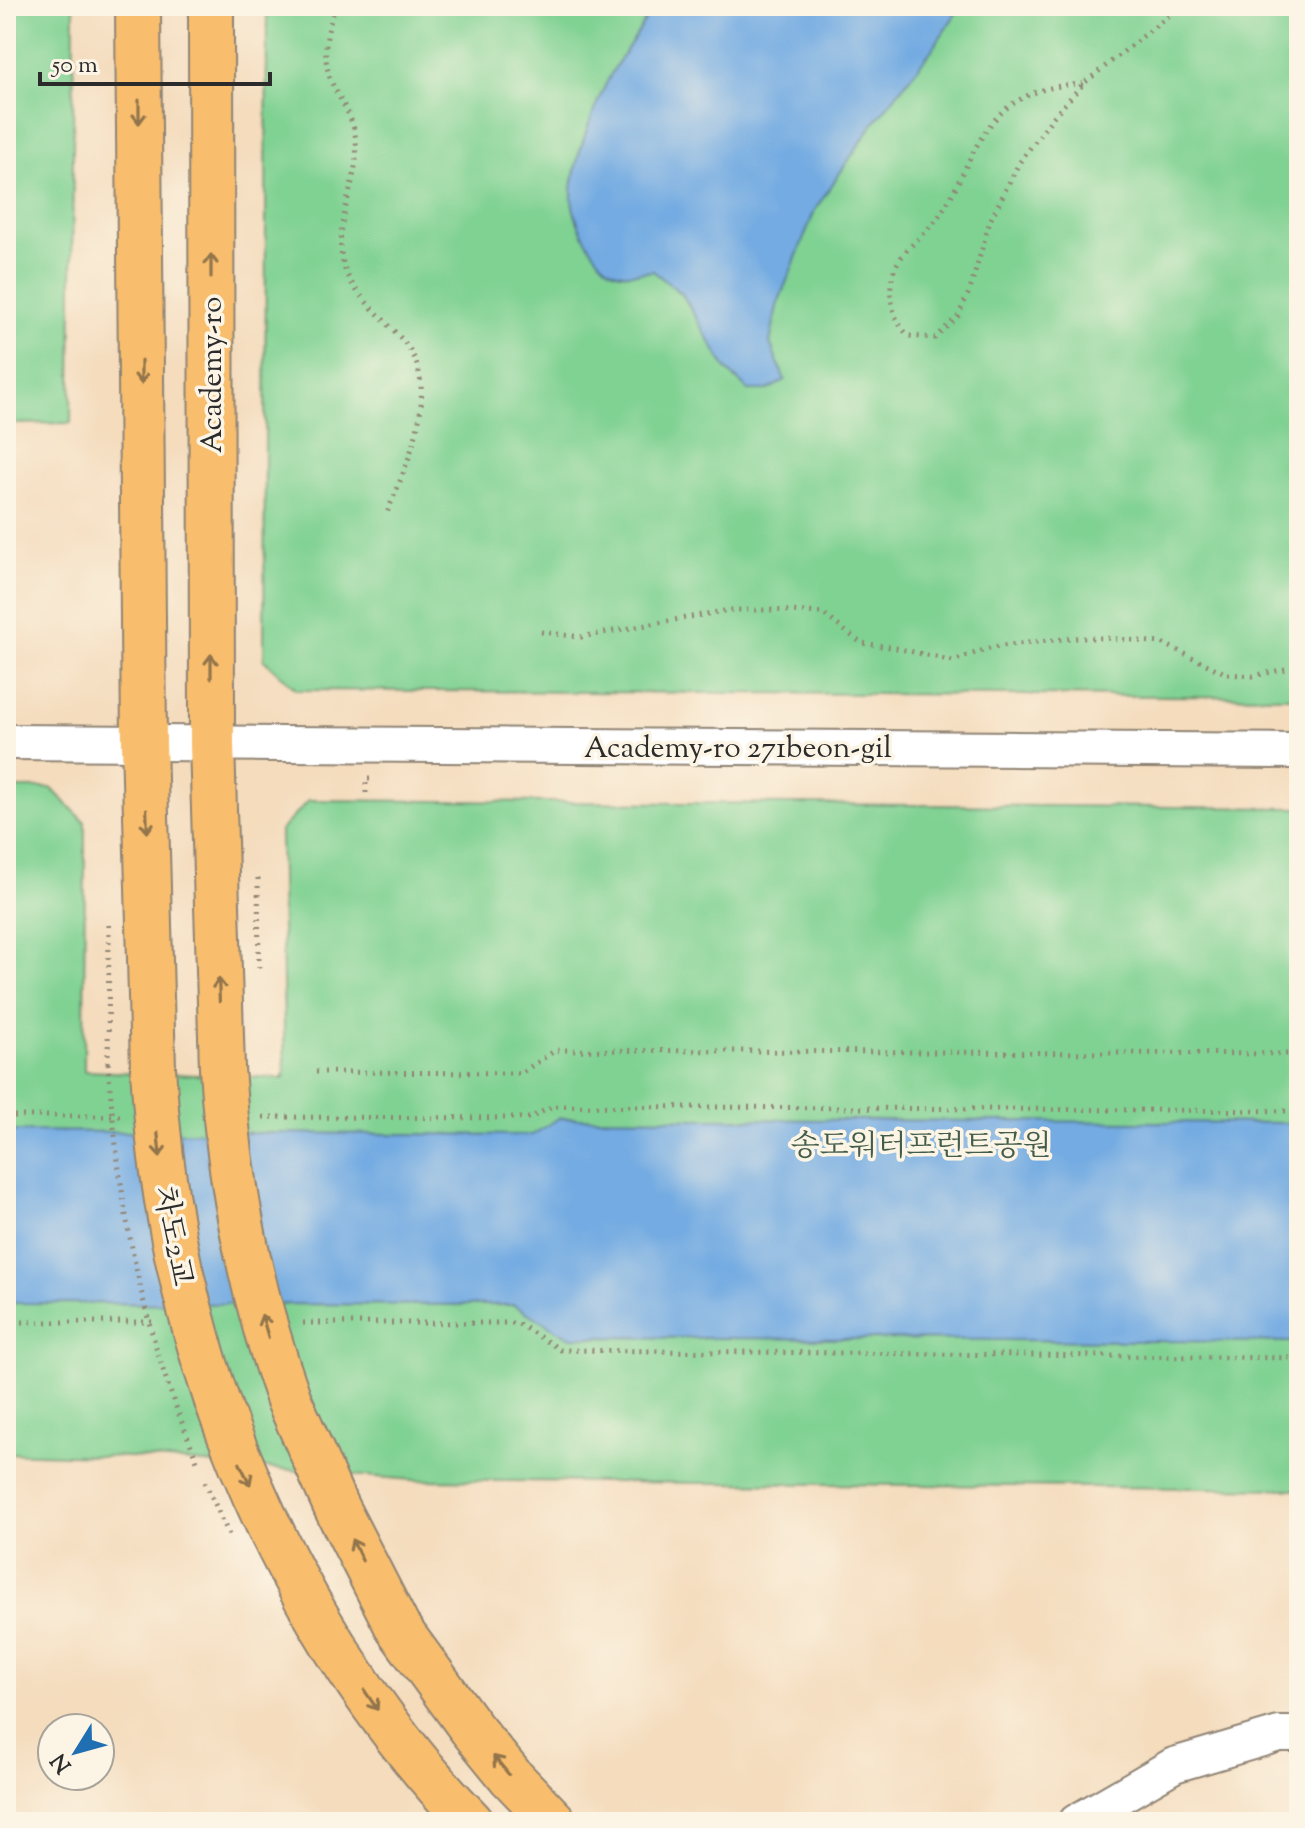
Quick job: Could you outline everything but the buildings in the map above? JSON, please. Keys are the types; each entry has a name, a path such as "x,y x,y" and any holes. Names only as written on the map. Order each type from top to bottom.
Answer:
{"main road":[{"path":"138,6 177,743 222,1068 231,1178 241,1233 269,1342 289,1400 336,1507 398,1628 471,1728 511,1777 554,1822"},
{"name":"Academy-ro","path":"177,743 211,6"},
{"name":"차도2교","path":"177,743 153,1068 164,1189 184,1295 238,1459 295,1579 321,1625 408,1751 471,1822"}],"street":[{"name":"Academy-ro 271beon-gil","path":"6,742 1299,751"},
{"path":"1076,1822 1174,1765 1279,1734 1299,1734"}],"path":[{"path":"336,6 327,27 325,50 331,80 354,128 355,167 340,234 342,260 357,292 411,351 423,392 417,430 387,513"},
{"path":"1083,84 1060,85 1034,93 1008,108 989,127 946,207 933,225 909,248 893,273 892,302 897,325 909,336 935,338 958,316 970,290 990,221 1019,163 1053,117 1083,84 1181,6"},
{"path":"541,632 581,637 729,610 772,610 822,613 861,643 953,661 992,647 1071,638 1105,638 1162,643 1227,674 1253,676 1299,666"},
{"path":"366,779 366,793"},
{"path":"108,1063 109,911"},
{"path":"316,1072 521,1073 556,1050 1299,1054"},
{"path":"265,1127 262,1116 530,1118 553,1106 1299,1111"},
{"path":"6,1116 133,1117"},
{"path":"301,1313 305,1328"},
{"path":"6,1322 166,1322"},
{"path":"293,1323 517,1323 561,1350 1299,1358"}],"green space":[{"path":"6,6 74,6 71,423 6,424"},
{"path":"267,6 1299,6 1299,697 297,690 264,660"},
{"name":"송도워터프런트공원","path":"6,788 51,788 85,822 84,1071 285,1078 280,831 309,800 1299,808 1299,1489 413,1480 131,1457 6,1453"}],"water":[{"path":"652,6 961,6 931,51 871,127 815,210 777,306 770,343 785,380 768,390 748,390 726,369 682,294 653,271 622,273 608,268 588,243 575,215 573,183 587,129 610,77"},
{"path":"559,1118 1299,1123 1299,1342 569,1337 514,1305 6,1303 6,1131 532,1135"}]}
